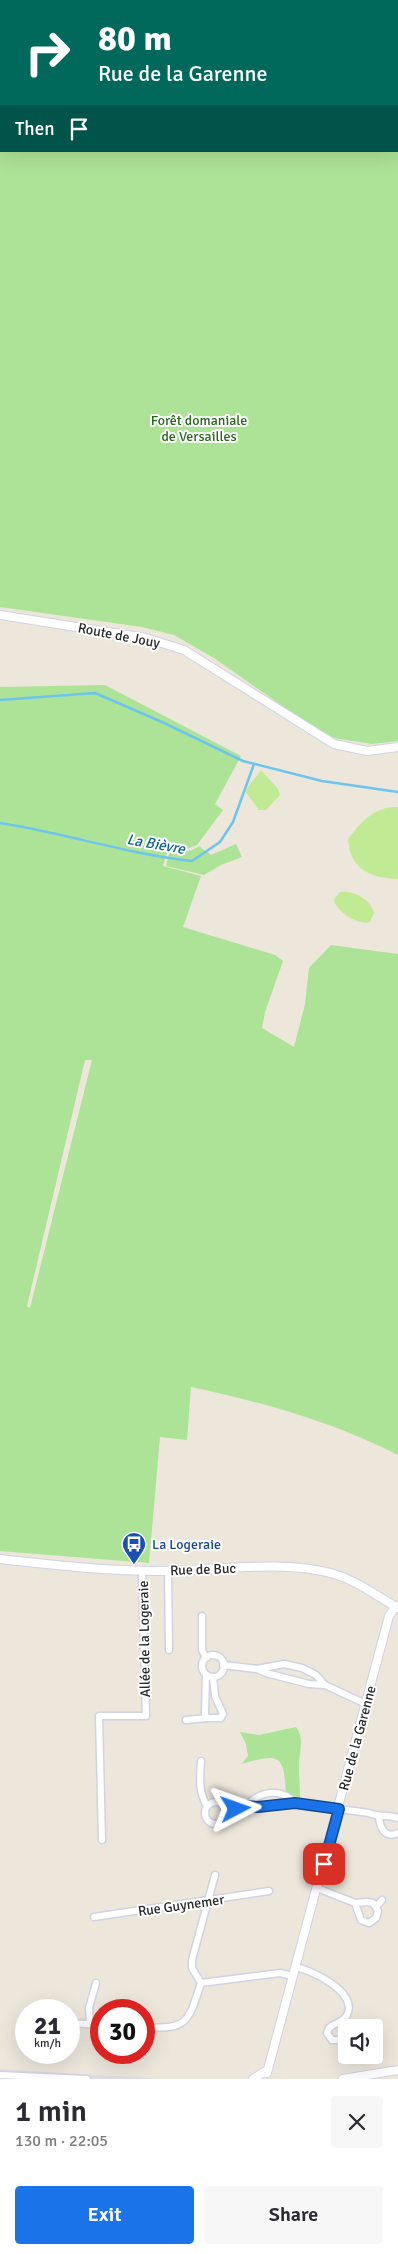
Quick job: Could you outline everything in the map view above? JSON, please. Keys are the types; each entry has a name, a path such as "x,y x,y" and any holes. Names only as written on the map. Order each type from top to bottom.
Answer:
{"street":[{"name":"Route de Jouy","path":"0,615 146,638 184,650 280,712 334,744 367,751 398,747"},
{"name":"Rue de Buc","path":"0,1559 142,1571 262,1567 313,1570 334,1574 360,1585 397,1607"},
{"name":"Allée de la Logeraie","path":"102,1840 99,1716 146,1716 142,1571"},
{"path":"168,1571 169,1650"},
{"name":"Rue de la Garenne","path":"270,2076 295,1967 339,1809 389,1616 397,1607"},
{"path":"202,1616 202,1650 206,1658"},
{"path":"206,1658 216,1656 221,1659 223,1665 222,1672 210,1676"},
{"path":"186,1720 221,1718 223,1714 215,1696 210,1676 202,1666 206,1658"},
{"path":"223,1665 257,1669 284,1664 302,1668 316,1675 325,1685"},
{"path":"257,1669 309,1684 325,1685 366,1704"},
{"path":"207,1718 210,1676"},
{"path":"202,1760 199,1783 203,1800 207,1806 205,1817 213,1824 223,1821 226,1812"},
{"path":"246,1806 254,1797 276,1792 288,1796 295,1803"},
{"path":"207,1806 213,1803 220,1804 226,1812"},
{"path":"226,1812 246,1806 258,1807 295,1803 370,1813 379,1817 391,1816 398,1818"},
{"path":"379,1817 380,1824 386,1834 392,1836 398,1833"},
{"path":"155,2028 177,2027 185,2021 192,2010 201,1983 192,1968 192,1960 216,1875"},
{"path":"317,1888 355,1903 367,1902 376,1906"},
{"name":"Rue Guynemer","path":"94,1917 269,1891"},
{"path":"376,1906 382,1900"},
{"path":"355,1903 361,1920 369,1923 374,1923 377,1915 376,1906"},
{"path":"295,1967 308,1970 343,1992 348,1998 350,2006 344,2019"},
{"path":"201,1983 280,1973 293,1976"},
{"path":"91,1999 96,1983"},
{"path":"80,2024 90,2024 88,2008 90,2002"},
{"path":"342,2079 398,2070"},
{"path":"253,2079 264,2072 270,2076"},
{"path":"0,2074 26,2078 87,2079"}],"shaded area":[{"path":"0,2069 162,2079 0,2079"}],"green space":[{"name":"Forêt domaniale de Versailles","path":"0,152 398,152 398,741 372,744 334,738 304,721 214,658 174,635 142,627 0,607"},
{"path":"105,685 241,756 215,804 223,810 197,845 184,850 168,849 163,866 201,876 183,927 275,955 283,961 265,1012 262,1028 294,1047 305,1004 309,968 331,945 398,954 398,1455 373,1443 297,1414 191,1387 187,1440 160,1437 149,1563 0,1551 0,687","holes":["85,1060 92,1060 30,1308 27,1306"]},
{"path":"261,770 278,789 280,795 266,810 259,810 245,791"},
{"path":"398,807 398,879 379,877 358,865 353,858 348,839 369,816 382,809"},
{"path":"236,844 242,857 221,865 204,875 166,866 170,850 185,851 199,846 211,855"},
{"path":"340,892 356,894 366,900 374,913 370,922 365,923 354,920 338,908 334,899"},
{"path":"296,1727 301,1741 299,1765 300,1798 286,1793 283,1770 277,1760 264,1758 242,1764 248,1756 246,1744 240,1732 259,1735"}],"waterway":[{"name":"La Bièvre","path":"0,700 95,693 162,722 243,761 322,781 398,792"},
{"name":"La Bièvre","path":"0,823 144,854 192,861 220,842 233,822 254,764"}],"place":[{"name":"La Logeraie","path":"134,1565"}],"route":[{"path":"236,1809 246,1806 258,1807 295,1803 339,1809 324,1864"}]}
